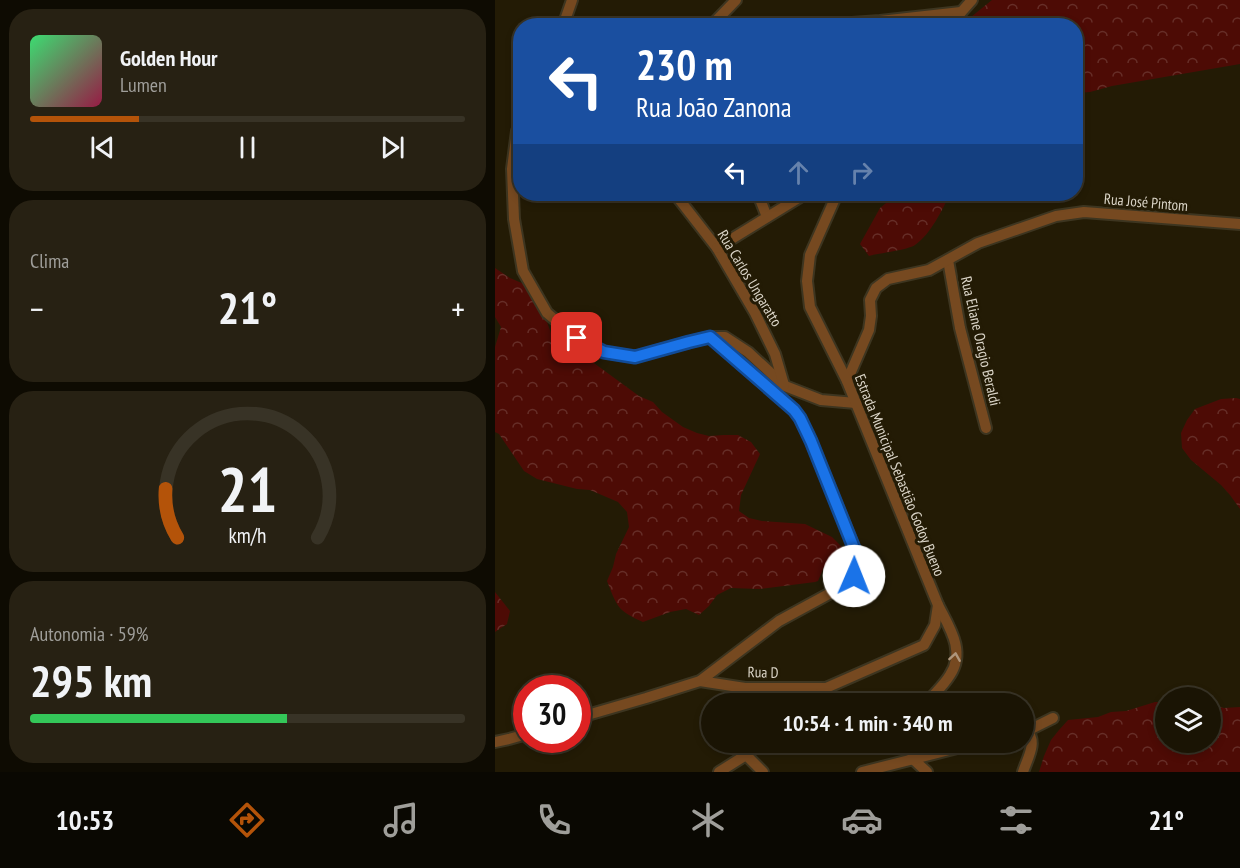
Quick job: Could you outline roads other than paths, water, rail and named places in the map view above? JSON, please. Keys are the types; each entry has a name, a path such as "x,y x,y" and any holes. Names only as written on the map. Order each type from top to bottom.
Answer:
{"street":[{"path":"566,18 572,0"},
{"path":"719,18 736,0"},
{"path":"956,18 972,0"},
{"path":"907,18 961,12"},
{"path":"515,201 514,219 523,271 547,313 577,338 604,352 635,357 710,337 725,338 748,352 785,386 821,400 856,403"},
{"name":"Rua Carlos Ungaratto","path":"680,201 717,248 755,313 775,354 785,386"},
{"path":"761,201 767,217"},
{"path":"717,248 793,201"},
{"name":"Estrada Municipal Sebastião Godoy Bueno","path":"834,201 810,255 807,281 810,307 847,381 938,605 953,634 957,647 956,661 951,675 935,693"},
{"name":"Rua José Pintom","path":"847,381 869,330 870,300 876,288 888,279 929,270 978,243 1056,216 1084,212 1240,224"},
{"name":"Rua Eliane Oragio Beraldi","path":"948,260 960,328 986,428"},
{"path":"591,714 700,681 779,621 836,590 854,576 858,568 858,558 800,418 794,410 710,337"},
{"path":"820,693 826,688 924,645 935,625 938,605"},
{"name":"Rua D","path":"700,681 745,688 826,688"},
{"path":"1034,728 1053,718"},
{"path":"495,742 513,739"},
{"path":"719,772 748,753"},
{"path":"912,753 913,759 927,772"},
{"path":"862,772 937,753"},
{"path":"1023,772 1029,753"},
{"path":"746,755 763,772"}]}
